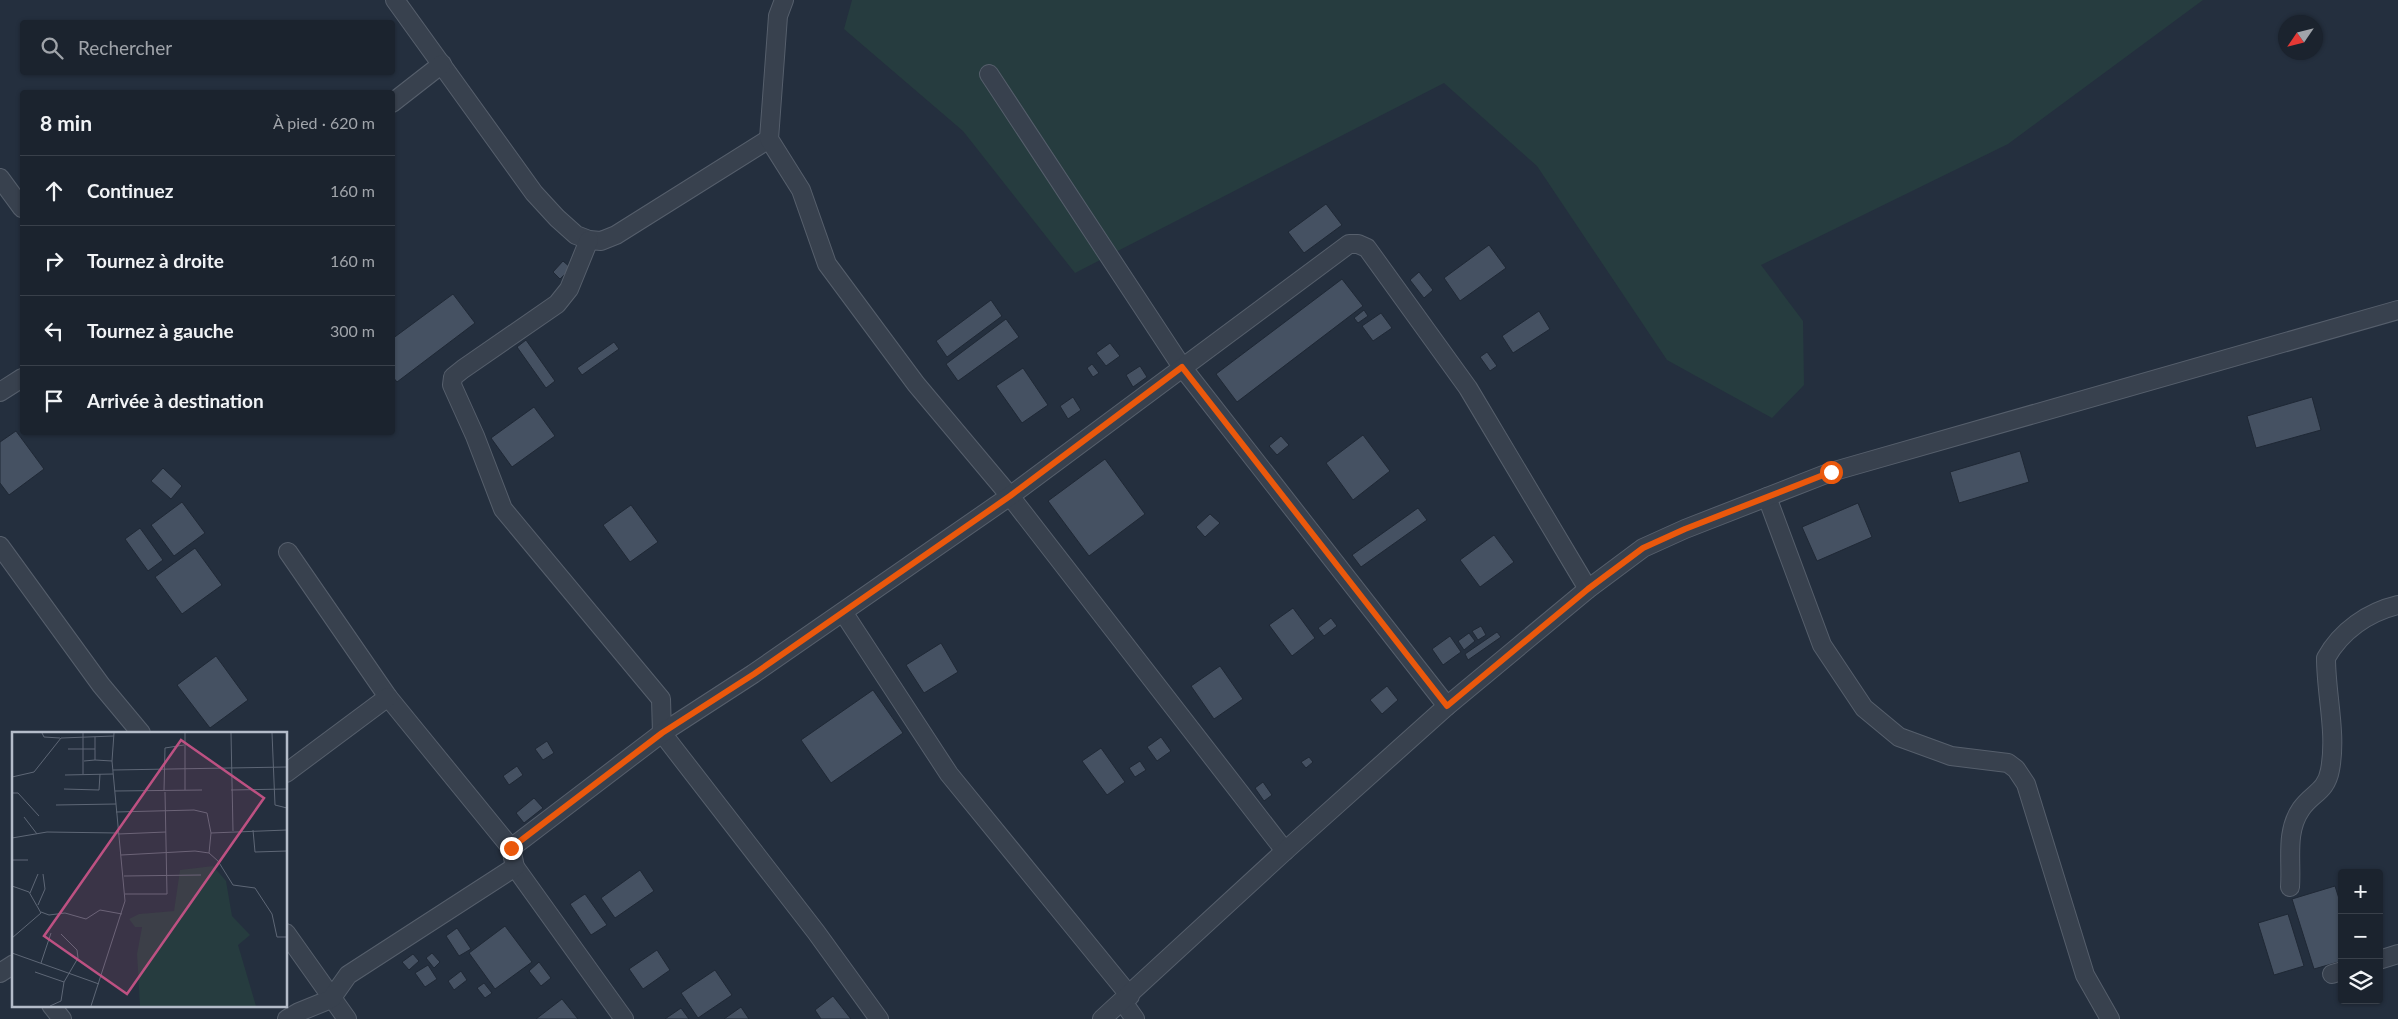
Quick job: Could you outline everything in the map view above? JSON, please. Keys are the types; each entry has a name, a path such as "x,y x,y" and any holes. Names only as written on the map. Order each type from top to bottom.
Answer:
{"street":[{"path":"395,0 534,193 576,235 589,240 601,241 616,235 769,139"},
{"path":"784,0 778,16 769,139 801,190 827,264 916,384 1010,496 1285,851"},
{"path":"395,101 442,64"},
{"path":"989,74 1182,367 1447,706"},
{"path":"0,178 20,205"},
{"path":"589,240 568,289 557,304 463,369 453,377 452,385 504,509 660,699 662,733 816,932 878,1019"},
{"path":"511,848 662,733 754,674 1010,496 1349,244 1358,244 1367,248 1468,388 1588,589"},
{"path":"1102,1019 1447,706 1588,589 1643,548 1685,529 1831,472 2398,310"},
{"path":"0,392 20,379"},
{"path":"1767,497 1822,645 1864,708 1899,738 1951,756 2008,763 2016,769 2026,784 2085,975 2110,1019"},
{"path":"0,546 101,685 140,732"},
{"path":"288,552 388,697 511,848 515,867 624,1019"},
{"path":"2290,887 2292,866 2290,842 2293,826 2302,808 2320,792 2326,783 2330,769 2333,739 2326,658 2332,647 2354,625 2386,608 2398,605"},
{"path":"843,612 949,774 1126,999 1135,1019"},
{"path":"288,772 388,697"},
{"path":"287,1019 331,999 348,975 515,867"},
{"path":"288,936 347,1019"},
{"path":"2382,959 2398,954"},
{"path":"0,973 12,965"},
{"path":"52,1006 62,1019"}],"green space":[{"path":"852,0 2203,0 2008,144 1761,265 1803,321 1804,385 1772,418 1667,360 1537,166 1444,83 1075,273 963,131 844,29"}],"building":[{"path":"1326,204 1342,225 1304,253 1288,232"},
{"path":"1489,245 1506,268 1460,301 1444,278"},
{"path":"563,261 571,268 560,279 553,272"},
{"path":"1419,272 1433,290 1424,298 1410,280"},
{"path":"1342,279 1363,306 1237,402 1216,374"},
{"path":"453,294 475,323 397,382 395,380 395,337"},
{"path":"991,300 1002,316 947,357 936,341"},
{"path":"1364,310 1368,316 1358,323 1354,318"},
{"path":"1539,311 1550,329 1513,353 1502,336"},
{"path":"1381,313 1392,328 1373,341 1362,326"},
{"path":"1006,319 1019,337 958,381 946,364"},
{"path":"526,340 555,381 546,388 517,347"},
{"path":"614,342 619,349 582,375 577,368"},
{"path":"1110,343 1120,356 1106,366 1096,353"},
{"path":"1487,352 1497,366 1490,371 1480,357"},
{"path":"1092,364 1099,373 1093,377 1087,368"},
{"path":"1140,366 1147,377 1133,387 1126,375"},
{"path":"1023,368 1048,405 1022,423 996,386"},
{"path":"1073,397 1081,410 1068,419 1060,406"},
{"path":"2312,397 2321,430 2256,448 2247,416"},
{"path":"534,407 555,436 512,467 491,438"},
{"path":"16,431 44,469 9,495 0,483 0,442"},
{"path":"1363,435 1390,471 1353,500 1326,463"},
{"path":"1281,436 1289,445 1277,455 1269,446"},
{"path":"2020,451 2029,482 1959,503 1950,472"},
{"path":"1105,459 1145,514 1089,556 1048,501"},
{"path":"163,468 182,486 171,499 151,481"},
{"path":"182,502 205,533 174,556 151,525"},
{"path":"1858,503 1872,537 1817,561 1802,527"},
{"path":"631,505 658,542 630,562 603,525"},
{"path":"1418,508 1427,520 1361,567 1352,555"},
{"path":"1210,514 1220,523 1205,537 1196,527"},
{"path":"140,528 163,560 148,571 125,539"},
{"path":"1494,535 1514,562 1480,587 1460,560"},
{"path":"195,548 222,585 182,614 155,577"},
{"path":"1293,608 1315,638 1292,656 1269,625"},
{"path":"1331,618 1337,626 1324,636 1318,628"},
{"path":"1481,626 1486,635 1478,640 1472,631"},
{"path":"1497,632 1501,637 1468,660 1465,654"},
{"path":"1469,633 1475,641 1464,650 1458,641"},
{"path":"1450,636 1461,652 1443,665 1432,649"},
{"path":"941,643 958,672 924,693 906,665"},
{"path":"216,656 248,700 210,728 177,685"},
{"path":"1220,666 1243,699 1214,719 1191,686"},
{"path":"1387,686 1398,700 1382,714 1370,700"},
{"path":"873,690 903,733 831,783 801,740"},
{"path":"1161,737 1171,751 1157,761 1147,747"},
{"path":"547,741 554,753 543,760 535,749"},
{"path":"1101,748 1125,782 1107,795 1082,761"},
{"path":"1309,757 1313,762 1306,768 1301,762"},
{"path":"1140,761 1146,770 1135,777 1129,768"},
{"path":"517,766 523,775 509,785 503,776"},
{"path":"1263,782 1272,795 1264,801 1255,788"},
{"path":"534,798 543,808 524,823 516,813"},
{"path":"640,870 654,891 615,918 601,898"},
{"path":"2335,886 2338,895 2338,962 2314,969 2292,899"},
{"path":"585,894 607,925 591,935 570,904"},
{"path":"2288,914 2304,966 2274,975 2258,923"},
{"path":"505,926 532,962 495,989 469,953"},
{"path":"457,928 471,949 459,956 446,936"},
{"path":"657,950 670,970 643,989 629,969"},
{"path":"432,953 440,962 434,968 426,958"},
{"path":"413,954 419,961 409,970 402,962"},
{"path":"539,962 551,978 541,986 529,971"},
{"path":"428,965 437,979 425,987 415,973"},
{"path":"715,970 732,995 698,1018 681,993"},
{"path":"461,971 467,980 454,990 448,981"},
{"path":"484,983 492,993 485,998 477,988"},
{"path":"833,996 851,1019 821,1019 815,1010"},
{"path":"562,999 578,1019 536,1019"},
{"path":"741,1007 749,1019 724,1019"},
{"path":"681,1008 689,1019 665,1019"}],"route":[{"path":"511,848 662,733 754,674 1010,496 1182,367 1447,706 1588,589 1643,548 1685,529 1831,472"}]}
